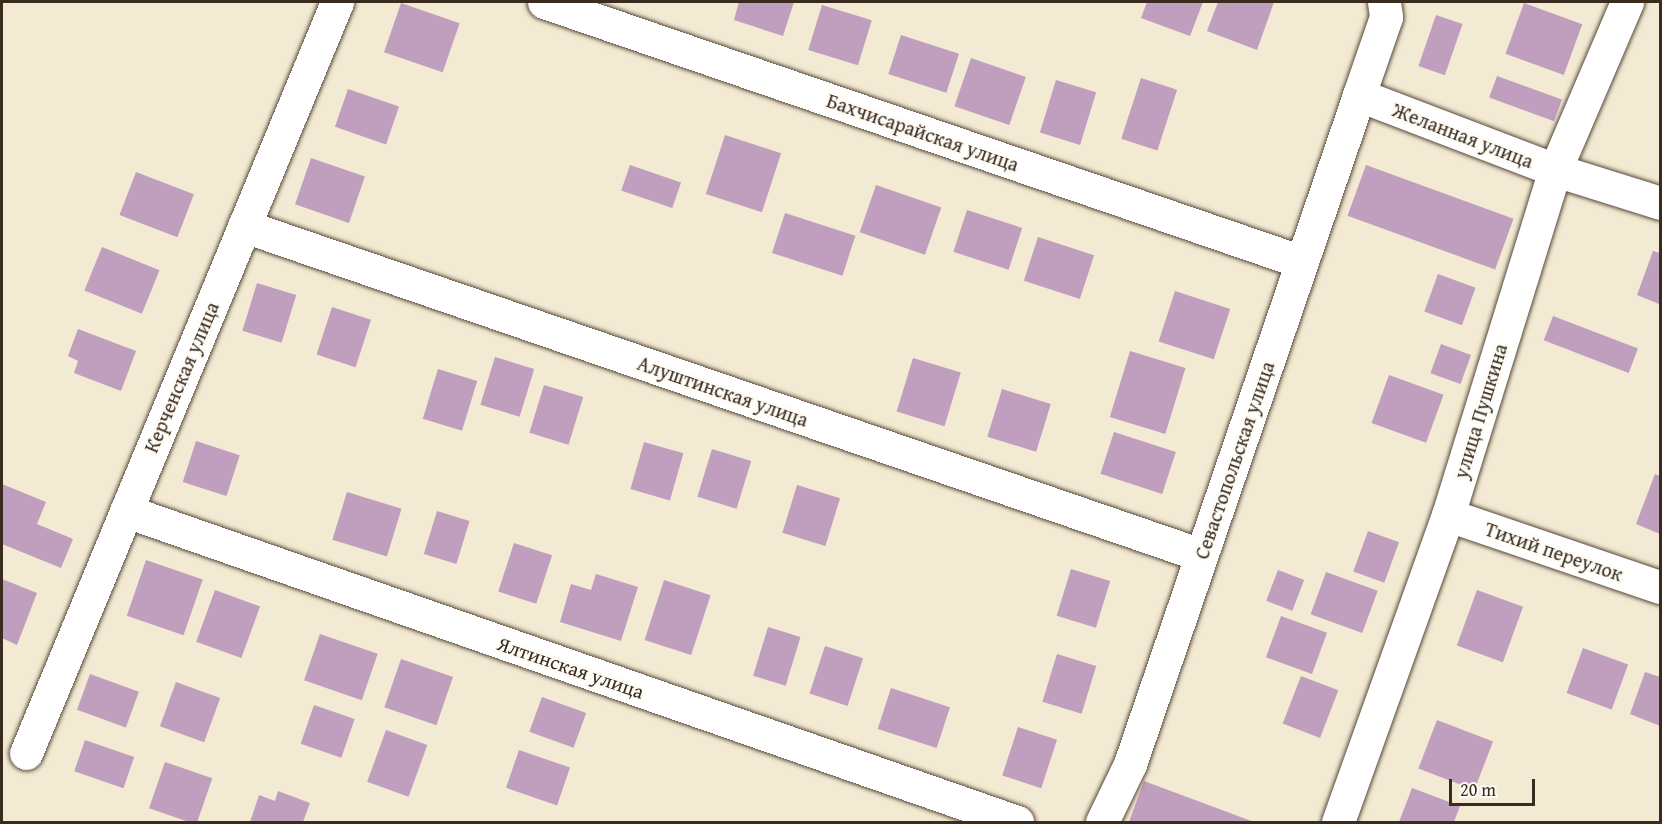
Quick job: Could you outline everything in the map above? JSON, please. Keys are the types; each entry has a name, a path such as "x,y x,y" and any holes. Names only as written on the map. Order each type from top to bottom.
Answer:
{"street":[{"name":"Керченская улица","path":"26,753 337,2"},
{"name":"Бахчисарайская улица","path":"544,2 1302,262"},
{"path":"1359,95 1386,17 1384,2"},
{"name":"улица Пушкина","path":"1338,822 1448,515 1555,170 1627,2"},
{"name":"Севастопольская улица","path":"1102,822 1130,764 1359,95"},
{"name":"Желанная улица","path":"1359,95 1555,170 1660,203"},
{"name":"Алуштинская улица","path":"244,226 1201,555"},
{"name":"Ялтинская улица","path":"126,511 1017,822"},
{"name":"Тихий переулок","path":"1448,515 1660,587"}],"building":[{"path":"739,2 794,2 783,36 734,20"},
{"path":"1147,2 1203,2 1190,36 1141,18"},
{"path":"1218,2 1274,2 1257,50 1207,31"},
{"path":"401,3 460,23 443,72 384,52"},
{"path":"1524,3 1582,24 1564,75 1506,54"},
{"path":"822,5 872,20 858,65 808,50"},
{"path":"1436,15 1462,24 1445,75 1418,66"},
{"path":"901,35 959,54 946,93 888,74"},
{"path":"971,58 1026,77 1009,125 954,106"},
{"path":"1497,76 1562,100 1554,121 1489,98"},
{"path":"1141,78 1177,90 1157,151 1121,139"},
{"path":"1056,80 1096,92 1080,145 1040,133"},
{"path":"348,89 399,107 386,144 335,127"},
{"path":"725,135 781,153 762,212 706,194"},
{"path":"311,158 365,177 349,223 295,204"},
{"path":"630,165 681,183 672,208 621,191"},
{"path":"1366,165 1514,219 1495,269 1348,216"},
{"path":"136,172 194,194 177,237 120,215"},
{"path":"876,185 941,207 925,255 860,232"},
{"path":"967,210 1022,228 1009,270 953,252"},
{"path":"785,213 855,236 842,276 772,253"},
{"path":"1038,237 1094,255 1080,299 1024,281"},
{"path":"102,247 159,270 142,314 84,291"},
{"path":"1653,251 1660,253 1659,304 1637,295"},
{"path":"1438,274 1476,288 1462,325 1424,312"},
{"path":"257,283 296,295 282,343 242,331"},
{"path":"1175,291 1230,309 1214,359 1159,341"},
{"path":"332,307 371,320 356,367 317,355"},
{"path":"1553,316 1638,349 1629,373 1544,340"},
{"path":"78,329 136,351 121,391 74,373 78,361 68,356"},
{"path":"1441,344 1471,355 1460,384 1430,373"},
{"path":"1130,351 1185,368 1165,434 1110,417"},
{"path":"495,357 534,369 520,417 480,405"},
{"path":"913,358 961,373 944,426 897,412"},
{"path":"438,369 477,381 462,431 423,419"},
{"path":"1389,375 1444,395 1426,443 1372,423"},
{"path":"544,385 583,397 569,445 529,433"},
{"path":"1002,389 1051,404 1036,452 987,437"},
{"path":"1114,432 1176,452 1162,494 1100,474"},
{"path":"196,441 240,455 226,496 183,482"},
{"path":"644,442 683,453 670,500 630,489"},
{"path":"712,449 751,461 737,509 697,497"},
{"path":"1655,474 1660,476 1660,534 1636,524"},
{"path":"2,484 46,502 37,524 73,539 61,568 2,544"},
{"path":"797,485 840,498 825,546 782,533"},
{"path":"347,492 402,509 387,556 332,540"},
{"path":"437,511 470,521 456,564 424,554"},
{"path":"1368,531 1399,542 1384,583 1353,571"},
{"path":"514,543 552,555 536,604 498,592"},
{"path":"146,560 203,580 184,635 127,616"},
{"path":"1071,569 1110,581 1096,628 1057,616"},
{"path":"1278,570 1304,580 1292,611 1266,601"},
{"path":"1326,572 1378,591 1362,633 1311,614"},
{"path":"596,574 638,587 621,641 560,622 571,584 591,590"},
{"path":"2,579 37,593 17,645 2,638"},
{"path":"664,580 711,595 691,655 645,640"},
{"path":"215,590 260,606 241,658 196,642"},
{"path":"1477,590 1523,607 1503,662 1457,645"},
{"path":"1281,616 1327,633 1312,674 1266,657"},
{"path":"768,627 801,637 786,686 753,676"},
{"path":"320,634 378,654 362,700 304,680"},
{"path":"825,646 863,658 848,706 810,694"},
{"path":"1583,648 1628,664 1612,710 1567,693"},
{"path":"1057,654 1096,666 1082,714 1042,702"},
{"path":"401,659 453,677 436,725 384,707"},
{"path":"1645,672 1660,677 1660,726 1630,714"},
{"path":"90,674 139,692 126,727 77,710"},
{"path":"1301,676 1338,690 1320,738 1283,724"},
{"path":"176,682 220,698 204,742 160,726"},
{"path":"891,688 950,707 937,748 878,729"},
{"path":"542,697 586,713 574,748 529,732"},
{"path":"314,705 355,719 341,758 301,744"},
{"path":"1437,720 1493,742 1474,790 1418,769"},
{"path":"1018,727 1057,740 1041,788 1002,776"},
{"path":"386,730 427,745 409,797 367,782"},
{"path":"85,740 134,757 123,788 74,771"},
{"path":"519,750 570,768 557,805 506,788"},
{"path":"165,762 212,778 197,822 189,822 149,808"},
{"path":"1144,781 1254,822 1129,822"},
{"path":"1412,788 1460,806 1454,822 1399,822"},
{"path":"278,791 310,803 303,822 250,822 259,795 275,801"}]}
